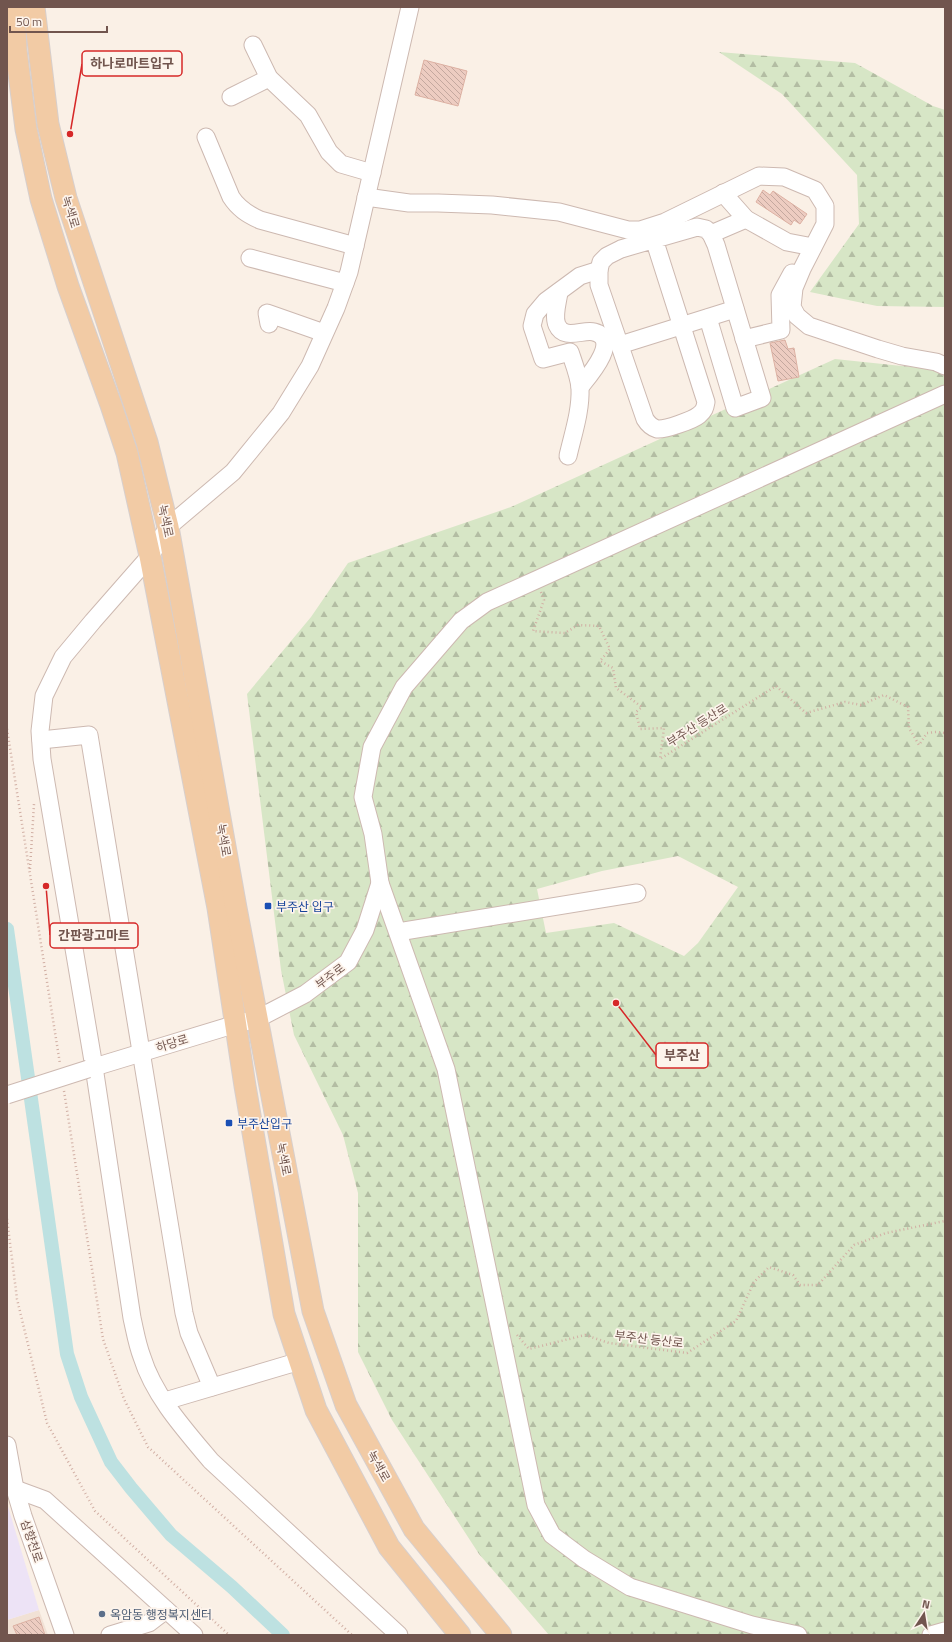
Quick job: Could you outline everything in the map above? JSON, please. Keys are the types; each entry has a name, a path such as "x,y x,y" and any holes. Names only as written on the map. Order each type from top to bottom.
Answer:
{"main road":[{"name":"녹색로","path":"14,7 10,47 41,199 68,286 127,453 150,556 218,908 284,1314 316,1410 389,1547 460,1635"},
{"name":"녹색로","path":"34,7 48,124 66,198 147,442 168,527 257,1019 313,1311 346,1405 414,1529 500,1635"}],"street":[{"path":"399,1635 211,1461 158,1392 142,1359 128,1288 91,1068 46,780 40,731 44,696 62,657 150,556 168,527 233,472 258,443 281,413 310,366 349,272 410,7"},
{"path":"253,45 269,78 308,115 329,152 336,161 372,173"},
{"path":"10,47 38,50"},
{"path":"231,97 269,78"},
{"path":"206,137 231,196 237,206 260,220 355,246"},
{"path":"366,197 409,203 438,202 492,205 559,212 628,230 640,230 665,222 759,176 784,177 815,190 825,206 825,224 794,288 792,307 797,316 809,326 878,349 902,356 936,362 945,366"},
{"path":"723,193 746,219 787,242 813,247"},
{"path":"711,234 746,219"},
{"path":"654,239 706,402 705,409 698,416 664,429 656,429 649,425 645,419 599,285 599,270 601,262 607,256 621,249 654,239 697,227 706,229 711,234 716,245 762,398 735,408 708,318"},
{"path":"250,258 345,283"},
{"path":"744,339 781,330 780,295 792,273 802,269"},
{"path":"568,456 580,405 580,387 570,352 543,360 532,326 535,314 546,301 580,276 599,270"},
{"path":"558,292 556,317 557,325 561,330 575,334 595,332 601,336 604,341 604,350 597,366 580,387"},
{"path":"620,345 735,309"},
{"path":"269,324 267,313 324,333"},
{"path":"798,1635 752,1625 630,1587 584,1560 552,1535 536,1506 446,1069 380,882 373,834 363,797 372,747 404,687 460,621 487,602 945,394"},
{"path":"40,740 90,735 184,1313 189,1333 212,1387"},
{"name":"부주로","path":"257,1019 305,994 348,962 365,930 380,882"},
{"path":"398,932 637,893"},
{"name":"하당로","path":"7,1095 142,1052 257,1019"},
{"path":"165,1401 300,1361"},
{"name":"삼향천로","path":"7,1445 15,1489 65,1635"},
{"path":"15,1489 44,1500 194,1635"},
{"path":"110,1635 149,1623 166,1610"},
{"path":"931,1635 945,1631"}],"path":[{"name":"부주산 등산로","path":"536,580 544,600 533,631 564,633 578,625 599,626 610,649 600,662 613,668 616,688 642,707 636,712 640,729 664,728 660,759 776,686 806,713 844,702 861,705 884,695 908,707 909,728 919,745 927,733 945,733"},
{"path":"30,875 34,803"},
{"path":"7,1219 17,1299 47,1423 95,1511 229,1635"},
{"name":"부주산 등산로","path":"515,1334 529,1350 585,1335 609,1343 687,1353 736,1320 754,1282 769,1267 793,1275 800,1285 818,1285 854,1245 886,1233 945,1222"}],"shaded area":[{"path":"7,1503 39,1610 7,1620"},
{"path":"39,1610 48,1635 7,1635 7,1620"}],"green space":[{"path":"719,52 855,63 933,106 945,110 945,307 877,306 810,292 859,224 857,175 782,94"},
{"path":"835,359 921,368 945,366 945,1635 549,1635 479,1554 392,1420 358,1352 358,1193 343,1135 294,1035 281,970 247,694 311,617 348,563 511,507","holes":["678,856 738,887 698,943 684,956 614,923 546,933 537,889 602,871"]}],"building":[{"path":"424,60 467,71 458,106 415,95"},
{"path":"763,190 770,195 773,191 807,214 800,224 794,220 791,225 756,202"},
{"path":"785,340 788,349 794,348 799,377 778,381 770,343"},
{"path":"39,1617 45,1635 17,1635 13,1626"}],"waterway":[{"path":"7,929 67,1354 81,1397 111,1462 131,1488 171,1535 232,1587 283,1635"}],"place":[{"name":"하나로마트입구","path":"70,134"},
{"name":"간판광고마트","path":"46,886"},
{"name":"부주산 입구","path":"268,906"},
{"name":"부주산","path":"616,1003"},
{"name":"부주산입구","path":"229,1123"},
{"name":"옥암동 행정복지센터","path":"102,1614"}]}
